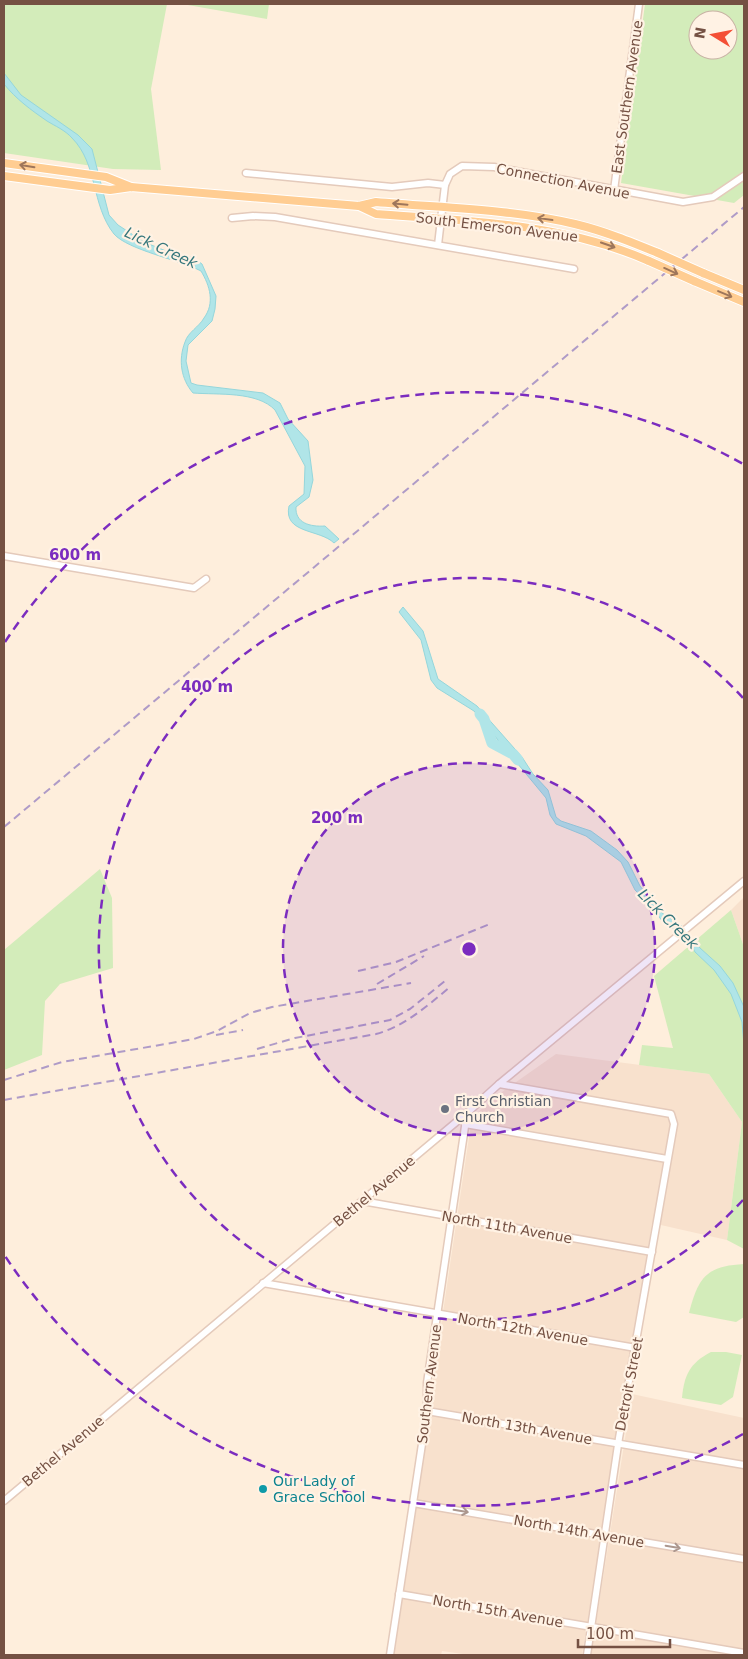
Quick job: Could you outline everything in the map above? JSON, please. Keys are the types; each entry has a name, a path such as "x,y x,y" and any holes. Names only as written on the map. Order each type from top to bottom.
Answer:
{"main road":[{"name":"South Emerson Avenue","path":"4,163 106,177 131,187"},
{"name":"South Emerson Avenue","path":"4,176 110,190 131,187 359,206 376,202 574,224 615,236 744,290"},
{"name":"South Emerson Avenue","path":"359,206 376,214 569,234 608,244 744,302"}],"street":[{"name":"East Southern Avenue","path":"614,190 639,4"},
{"name":"Connection Avenue","path":"438,245 441,208 448,177 456,168 469,164 672,201 692,202 722,193 744,176"},
{"path":"246,172 392,187 428,183 445,185"},
{"name":"South Emerson Avenue","path":"232,218 274,217 574,269"},
{"path":"4,556 194,588 206,579"},
{"name":"Bethel Avenue","path":"4,1501 467,1113 498,1084 744,881"},
{"name":"Detroit Street","path":"498,1084 671,1114 674,1124 618,1444 587,1655"},
{"name":"Southern Avenue","path":"390,1655 428,1411 427,1383 467,1113"},
{"path":"466,1124 668,1159"},
{"name":"North 11th Avenue","path":"362,1201 652,1252"},
{"name":"North 12th Avenue","path":"263,1284 636,1348"},
{"name":"North 13th Avenue","path":"428,1411 744,1465"},
{"name":"North 14th Avenue","path":"413,1503 744,1559"},
{"name":"North 15th Avenue","path":"399,1594 744,1653"}],"shaded area":[{"path":"744,897 744,947 731,910"},
{"path":"556,1054 709,1074 742,1122 727,1240 652,1223 582,1655 470,1655 442,1651 441,1655 392,1655 472,1117 502,1092"},
{"path":"632,1394 744,1418 744,1655 591,1655"}],"green space":[{"path":"4,4 167,4 151,89 161,170 113,169 4,153"},
{"path":"182,4 269,4 267,19"},
{"path":"645,4 744,4 744,195 734,203 621,183"},
{"path":"100,869 112,898 113,968 60,984 45,1001 42,1055 4,1070 4,950"},
{"path":"731,910 744,947 744,1249 727,1240 742,1122 709,1074 639,1065 642,1045 673,1048 654,976"},
{"path":"744,1264 744,1317 736,1322 689,1313 696,1291 706,1276 712,1271 721,1268"},
{"path":"711,1352 742,1355 733,1397 721,1405 682,1398 684,1383 689,1370"}],"water":[{"name":"Lick Creek","path":"4,73 21,95 78,135 92,149 109,215 118,225 144,242 166,251 194,258 202,264 216,296 215,309 212,321 188,345 186,361 191,383 263,393 280,403 288,419 308,441 313,480 309,497 296,507 296,512 304,523 314,526 325,526 339,539 334,543 320,535 304,530 292,522 289,515 289,506 304,494 305,466 275,410 267,404 248,397 193,393 186,382 181,362 186,338 202,321 210,300 209,289 201,271 142,250 121,240 114,234 101,210 91,172 80,148 66,133 35,113 14,95 4,84"},
{"name":"Lick Creek","path":"403,607 423,631 438,679 477,706 522,757 533,774 548,790 556,817 561,821 591,831 617,850 628,862 640,886 662,913 682,926 700,948 720,966 733,983 744,1007 744,1045 742,1022 731,994 714,970 695,952 689,940 662,921 653,908 635,890 621,862 586,836 556,824 550,815 546,798 474,711 437,688 431,680 421,640 399,612"}],"waterway":[{"name":"Lick Creek","path":"480,714 484,719 492,743 513,754 518,760"}],"railway":[{"path":"4,827 744,207"},
{"path":"358,971 396,962 490,924"},
{"path":"377,984 424,956"},
{"path":"257,1049 295,1038 390,1020 410,1009 445,981"},
{"path":"4,1080 62,1062 194,1039 217,1031 250,1013 272,1007 411,983"},
{"path":"4,1100 376,1034 406,1021 450,987"},
{"path":"216,1035 243,1030"}],"place":[{"name":"First Christian Church","path":"445,1109"},
{"name":"Our Lady of Grace School","path":"263,1489"}]}
